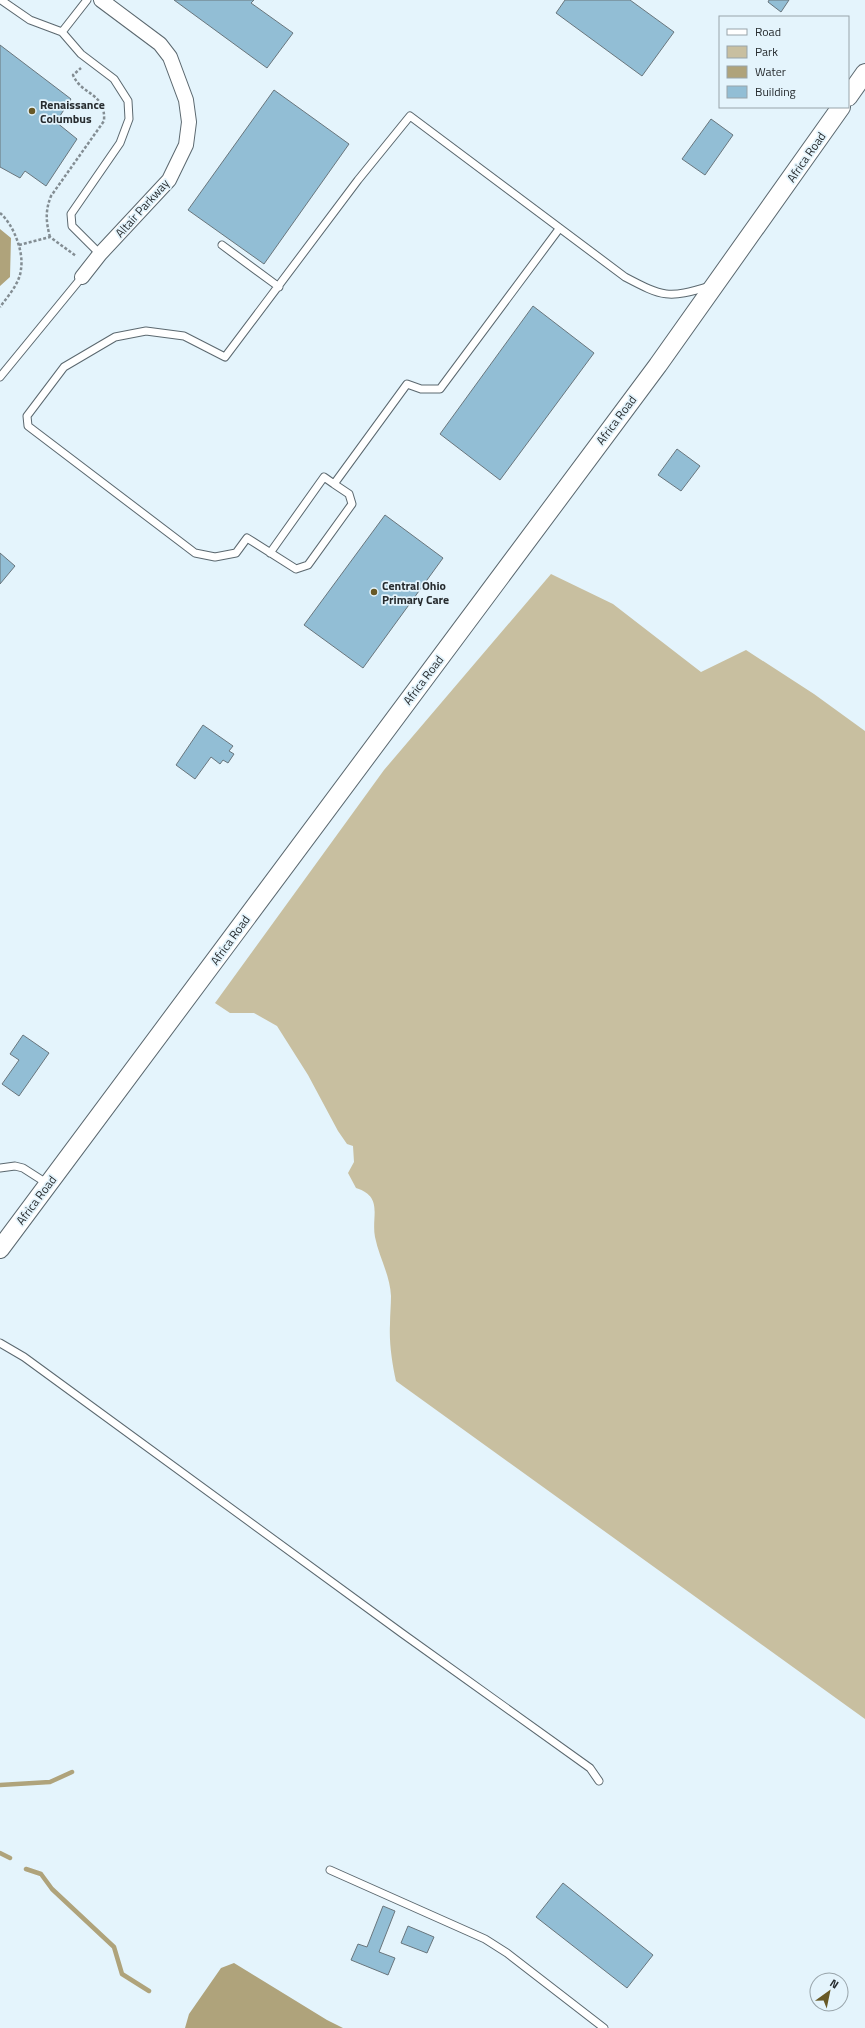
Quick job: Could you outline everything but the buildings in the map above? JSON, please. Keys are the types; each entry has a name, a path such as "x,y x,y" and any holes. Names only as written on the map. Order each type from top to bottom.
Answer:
{"street":[{"name":"Altair Parkway","path":"82,277 100,254 170,180 186,145 189,122 186,100 170,57 160,44 101,0"},
{"path":"849,96 865,73"},
{"name":"Africa Road","path":"0,1249 658,365 840,108"}],"lane":[{"path":"1,0 30,20 62,32 80,54 114,79 128,101 129,119 120,143 71,214 72,226 100,254"},
{"path":"62,32 87,0"},
{"path":"270,553 324,477 349,494 352,504 308,565 296,569 270,553 247,538 236,553 214,557 195,552 28,426 27,416 64,367 115,337 146,331 184,336 225,357 341,203 410,116 625,277 652,292 668,295 683,294 714,285"},
{"path":"334,484 406,384 421,389 440,389 559,229"},
{"path":"222,245 279,287"},
{"path":"0,377 82,277"},
{"path":"1,1169 15,1166 23,1168 48,1184"},
{"path":"0,1343 31,1362 590,1768 599,1780"},
{"path":"330,1870 485,1939 508,1953 604,2028"}],"path":[{"path":"76,256 50,236 46,221 48,204 51,196 104,121 104,107 100,100 76,82 73,75 81,68"},
{"path":"0,213 6,218 19,245 22,269 15,286 0,307"},
{"path":"19,245 50,236"}],"green space":[{"path":"551,574 613,604 701,672 746,650 814,694 865,731 865,1719 396,1381 390,1346 390,1288 387,1273 375,1237 373,1202 370,1196 356,1188 348,1173 354,1162 353,1146 347,1144 338,1131 308,1075 277,1026 254,1013 230,1013 215,1003 384,770"}],"water":[{"path":"0,229 11,238 10,277 0,286"},
{"path":"234,1963 327,2020 343,2028 185,2028 189,2014 221,1968"}],"waterway":[{"path":"0,1785 50,1782 72,1772"},
{"path":"0,1853 10,1858"},
{"path":"26,1869 41,1874 52,1889 114,1947 122,1974 149,1991"}],"place":[{"name":"Renaissance Columbus","path":"32,111"},
{"name":"Central Ohio Primary Care","path":"374,592"}]}
